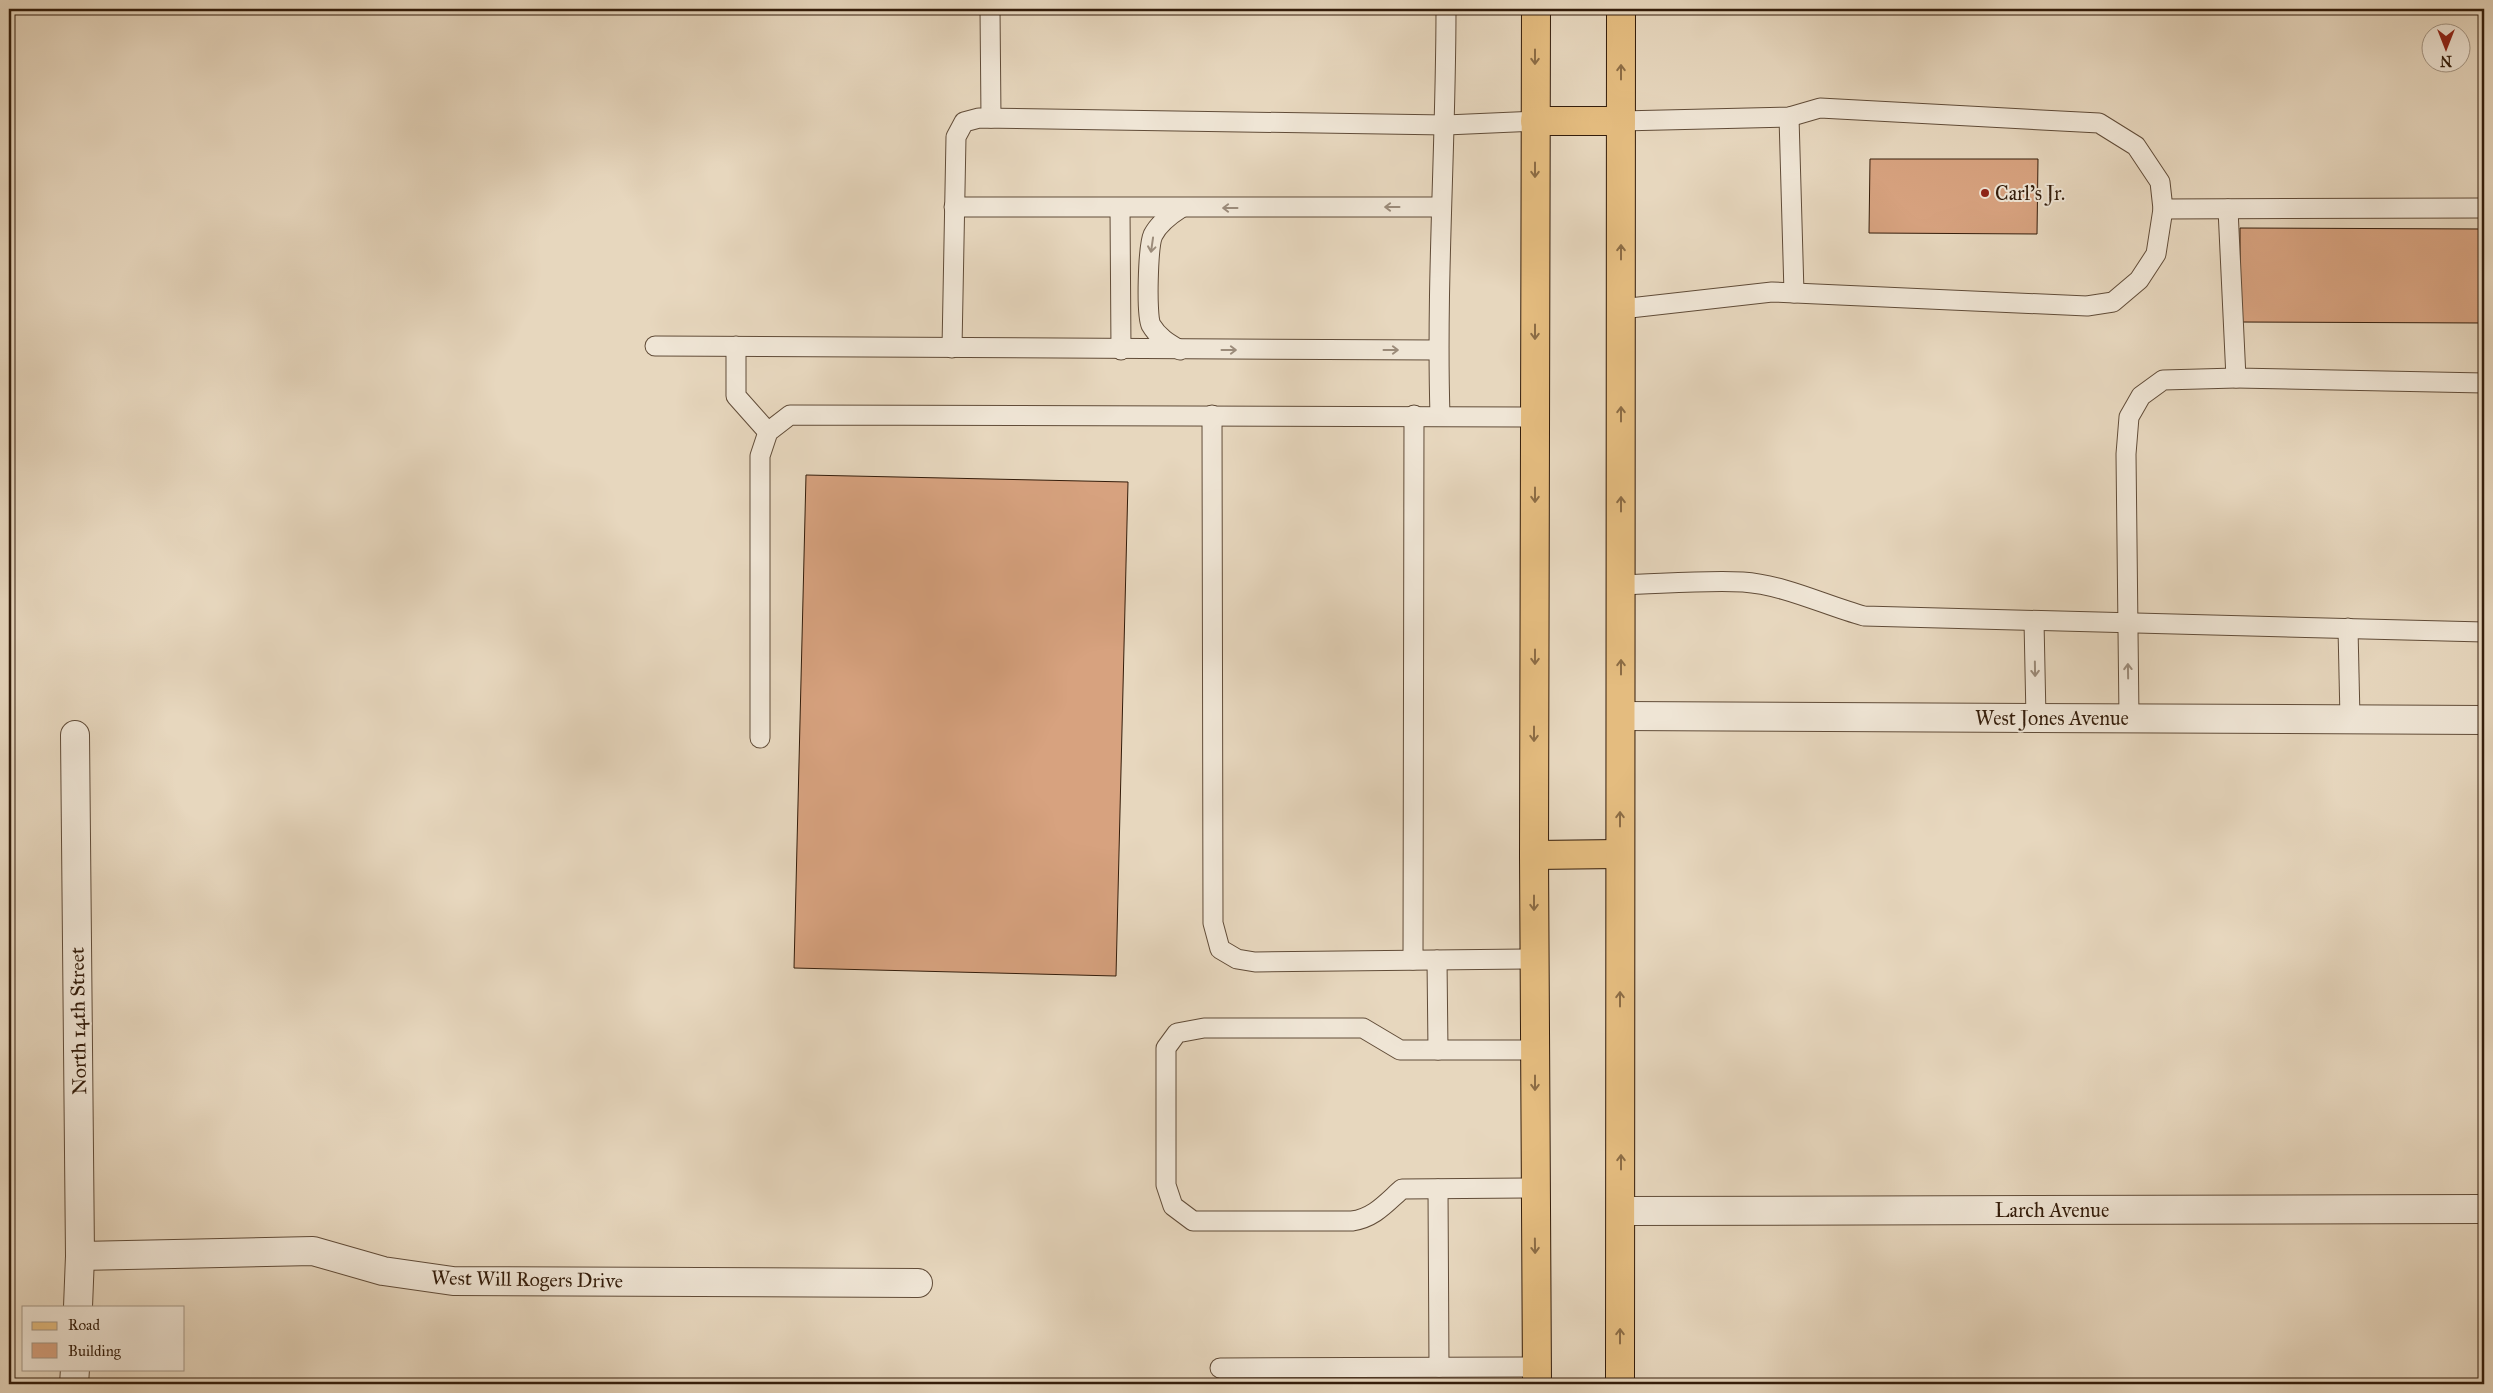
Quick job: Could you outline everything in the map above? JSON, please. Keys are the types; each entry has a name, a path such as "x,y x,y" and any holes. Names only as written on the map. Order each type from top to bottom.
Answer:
{"main road":[{"path":"1536,9 1534,1188 1537,1375"},
{"path":"1620,1384 1621,9"},
{"path":"1535,121 1621,121"},
{"path":"1534,855 1620,854"}],"street":[{"name":"West Jones Avenue","path":"1621,716 2484,720"},
{"name":"North 14th Street","path":"75,735 80,1256 78,1306"},
{"name":"Larch Avenue","path":"1621,1210 2484,1209"},
{"name":"West Will Rogers Drive","path":"80,1256 313,1251 383,1271 453,1281 918,1283"},
{"path":"74,1370 74,1384"}],"lane":[{"path":"990,9 991,118"},
{"path":"1440,416 1438,350 1441,207 1446,125 1446,9"},
{"path":"1621,121 1789,117 1820,108 2099,123 2136,146 2160,182 2163,209 2156,254 2140,280 2113,302 2087,306 1772,292 1705,298 1621,309"},
{"path":"1789,117 1794,293"},
{"path":"952,348 956,137 964,122 979,118 1446,125 1535,121"},
{"path":"954,207 1441,207"},
{"path":"1120,208 1121,350"},
{"path":"1180,208 1166,218 1153,236 1149,261 1150,323 1160,338 1180,350"},
{"path":"2163,209 2484,208"},
{"path":"2228,209 2236,378"},
{"path":"655,346 1121,350 1438,350"},
{"path":"736,346 736,396 768,432"},
{"path":"2129,718 2126,454 2129,417 2141,396 2163,380 2236,378 2484,383"},
{"path":"760,738 760,456 768,432 790,415 1414,415 1534,417"},
{"path":"1212,415 1213,923 1220,949 1237,959 1255,962 1534,959"},
{"path":"1413,960 1414,415"},
{"path":"1621,585 1744,582 1793,592 1829,606 1864,616 2484,632"},
{"path":"2034,621 2036,718"},
{"path":"2348,628 2350,719"},
{"path":"1437,960 1438,1050"},
{"path":"1534,1188 1402,1189 1375,1213 1364,1219 1193,1221 1173,1206 1166,1185 1166,1048 1176,1033 1204,1028 1364,1028 1400,1050 1535,1050"},
{"path":"1438,1189 1439,1367"},
{"path":"1220,1368 1400,1376 1439,1367 1537,1375"}],"building":[{"path":"1870,159 2038,159 2037,234 1869,233"},
{"path":"2240,228 2484,229 2484,323 2240,322"},
{"path":"806,475 1128,482 1116,976 794,968"}],"place":[{"name":"Carl's Jr.","path":"1985,193"}]}
